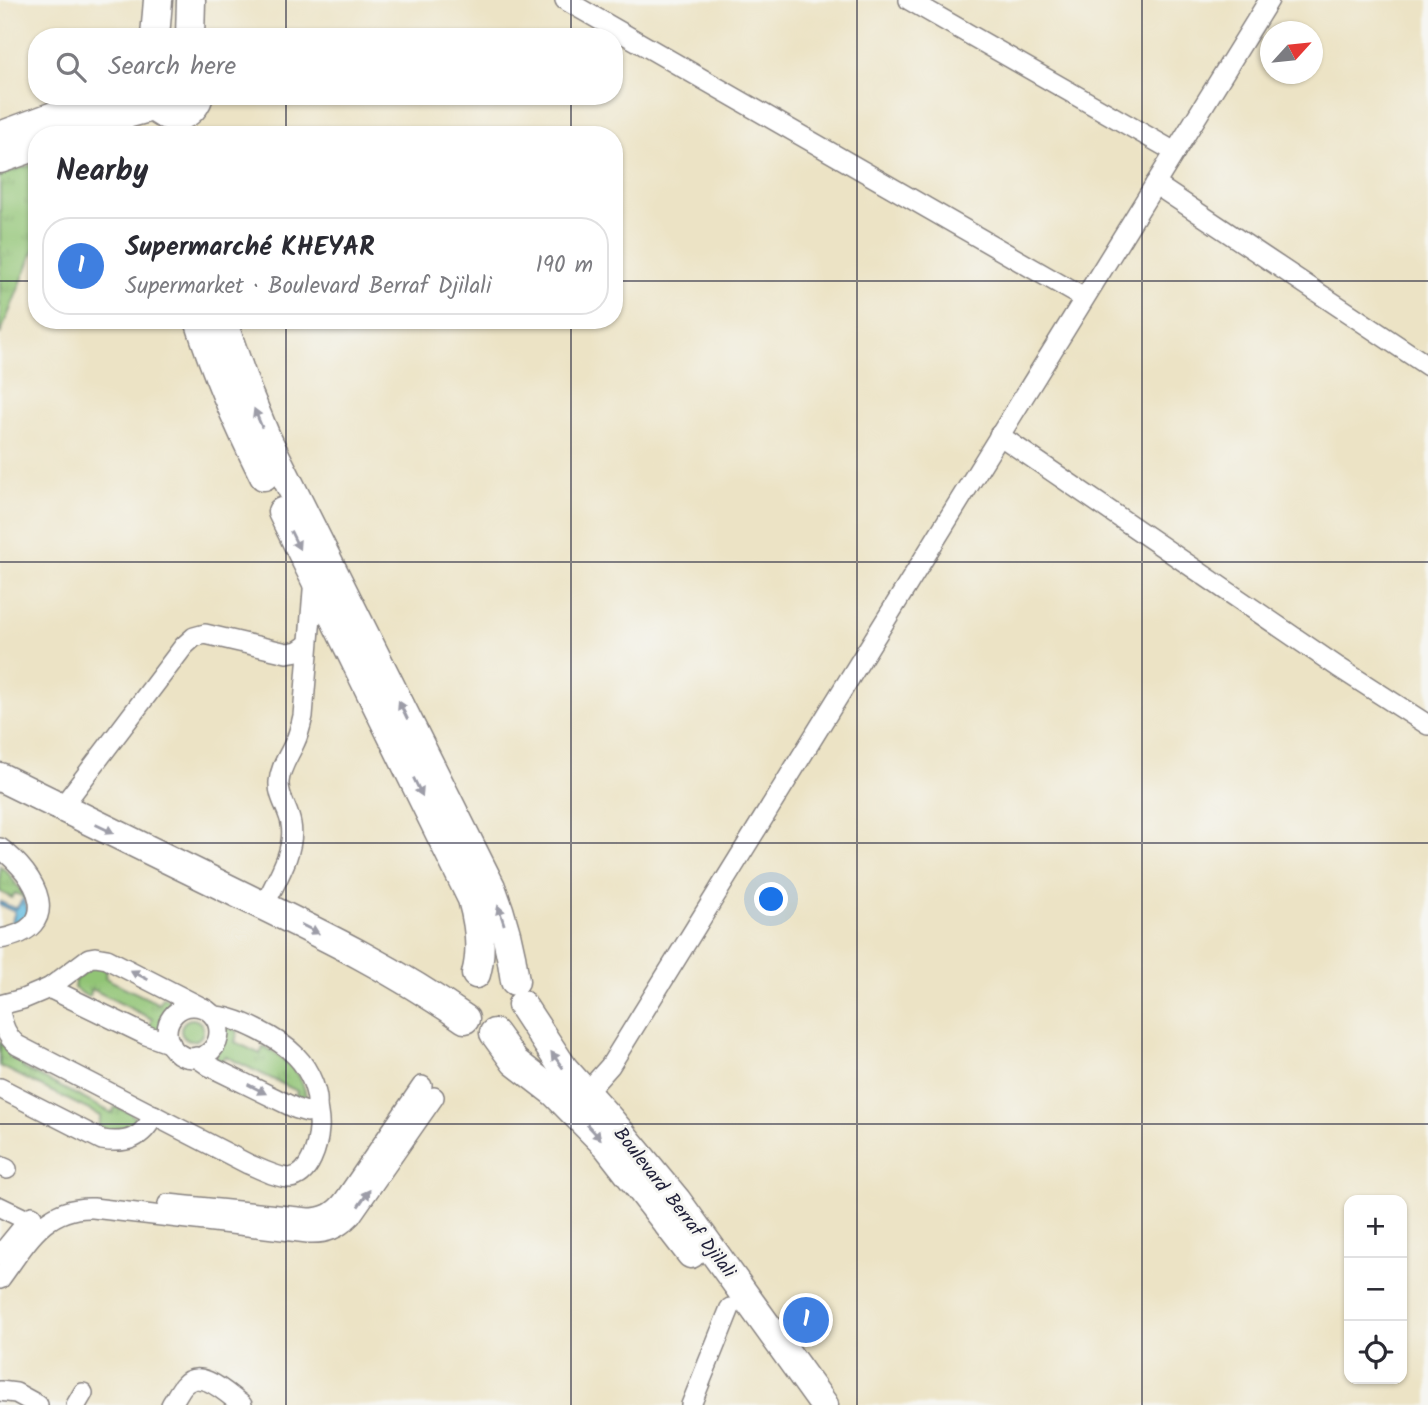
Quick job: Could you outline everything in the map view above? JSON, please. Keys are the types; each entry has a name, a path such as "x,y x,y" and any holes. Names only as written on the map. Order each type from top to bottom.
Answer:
{"highway":[{"path":"190,28 191,0"},
{"path":"0,136 83,105"},
{"path":"99,126 123,115 154,112 174,117 194,114"},
{"path":"0,159 28,149"},
{"path":"191,329 216,394 244,435"},
{"path":"203,329 244,435 472,899 480,929 479,964 476,974 464,986 461,994 460,1003 465,1019"},
{"path":"0,777 391,970 441,1002 477,1030 494,1033 510,1027 516,1021 518,993 508,938 491,887 276,458 247,391 225,329"},
{"path":"476,974 492,970 508,976 518,993"},
{"name":"Boulevard Berraf Djilali","path":"518,993 552,1054 677,1201 824,1405"},
{"name":"Boulevard Berraf Djilali","path":"494,1033 515,1062 555,1093 608,1147 804,1405"}],"street":[{"path":"909,0 1175,152"},
{"path":"572,1 619,28"},
{"path":"585,1094 610,1066 1175,152 1261,3"},
{"path":"623,31 1084,298"},
{"path":"1155,184 1428,366"},
{"path":"999,435 1338,667 1428,724"},
{"path":"264,906 290,848 292,827 279,784 284,763 299,732 303,716 314,577"},
{"path":"62,807 184,646 194,637 205,635 287,653 298,651 308,644"},
{"path":"0,848 24,871 36,891 41,910 28,930 0,939"},
{"path":"0,1005 50,988 89,958 101,957 207,1011 219,1030 215,1045 204,1055 181,1055 171,1044 167,1030 173,1016 184,1007 192,1006 207,1011 232,1019 272,1038 287,1048 306,1068 314,1087 320,1127 306,1169 287,1178 248,1164 17,1045 6,1033 0,1012"},
{"path":"50,988 146,1035 171,1044"},
{"path":"196,1057 297,1109 307,1112 317,1106"},
{"path":"0,1088 102,1140 114,1142 138,1136 154,1115"},
{"path":"0,1255 27,1220 37,1212 58,1200 83,1196 308,1218 329,1214 338,1208 428,1092 351,1216 343,1225 332,1231 308,1233 93,1208 73,1209 54,1216 38,1228 0,1279"},
{"path":"0,1207 27,1220"},
{"path":"691,1405 730,1308"},
{"path":"171,1405 185,1383 197,1378 210,1381 242,1405"},
{"path":"0,1391 16,1393 38,1405"}],"green space":[{"path":"28,166 28,265 0,335 0,175"},
{"path":"0,866 26,898 15,893 12,898 0,892"},
{"path":"93,965 107,969 105,978 159,1004 163,997 175,1002 163,1015 160,1033 149,1028 152,1019 92,989 88,997 74,988 75,980"},
{"path":"192,1019 200,1022 203,1030 200,1038 192,1041 184,1038 181,1030 184,1022"},
{"path":"225,1026 238,1031 235,1042 260,1054 264,1046 287,1062 302,1081 307,1100 305,1102 295,1098 297,1091 225,1056 220,1064 211,1058 222,1044"},
{"path":"0,1042 26,1060 23,1068 112,1113 115,1107 130,1112 136,1119 135,1125 121,1130 112,1129 111,1132 98,1126 101,1116 0,1066"}],"water":[{"path":"23,899 29,914 24,922 10,926 15,912 0,905 0,902 16,909"}],"place":[{"name":"Supermarché KHEYAR","path":"806,1320"}]}
